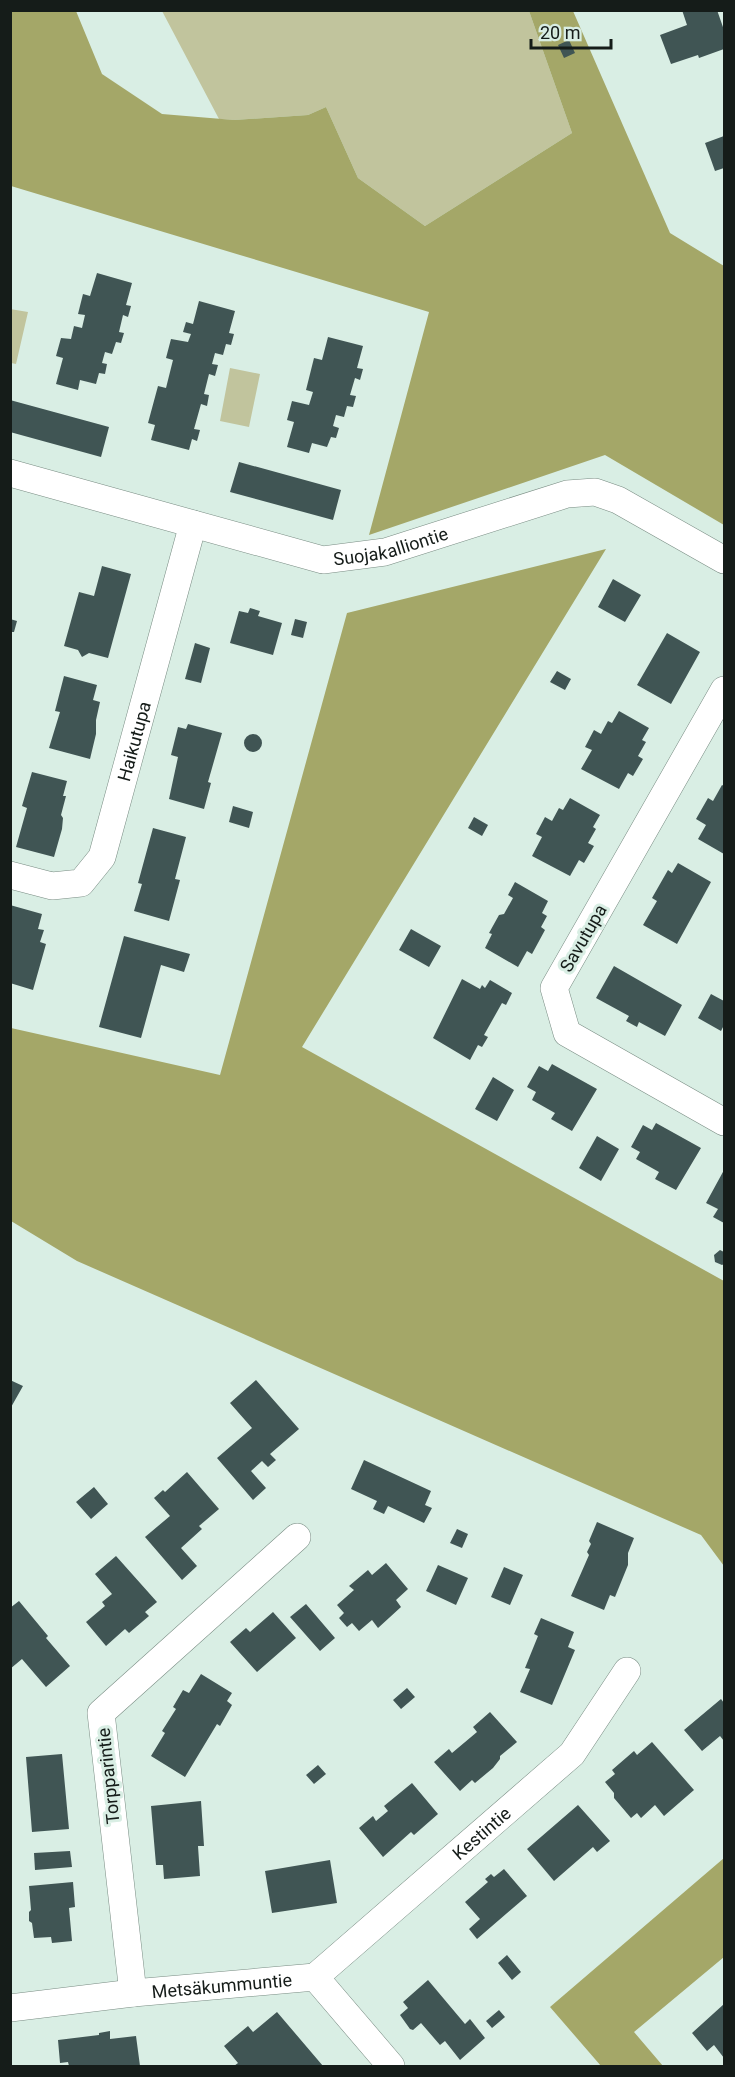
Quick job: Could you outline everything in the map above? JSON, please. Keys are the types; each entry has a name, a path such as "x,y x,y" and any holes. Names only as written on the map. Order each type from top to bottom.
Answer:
{"street":[{"name":"Suojakalliontie","path":"10,473 323,560 385,552 567,494 595,492 618,500 724,560"},
{"name":"Haikutupa","path":"10,875 52,886 81,883 102,857 193,524"},
{"name":"Savutupa","path":"724,690 554,988 567,1033 724,1122"},
{"name":"Torpparintie","path":"133,1993 101,1713 297,1537"},
{"name":"Kestintie","path":"315,1977 572,1754 627,1671"},
{"name":"Metsäkummuntie","path":"10,2008 133,1993 315,1977 391,2067"}],"green space":[{"path":"10,11 76,11 102,74 162,114 234,120 308,115 326,107 358,178 425,226 572,133 529,11 573,11 670,233 724,266 724,525 605,455 369,535 429,312 11,186"},
{"path":"162,11 529,11 572,133 425,226 358,178 326,107 308,115 219,119"},
{"path":"10,309 28,312 16,364 11,363"},
{"path":"230,368 260,374 249,427 220,421"},
{"path":"606,549 302,1047 724,1281 724,1566 701,1535 77,1261 11,1221 11,1028 220,1075 347,613"},
{"path":"724,1858 724,1957 634,2032 663,2066 601,2066 550,2007"}],"building":[{"path":"682,10 717,10 724,30 724,49 699,58 698,55 671,64 660,35 687,25"},
{"path":"569,40 575,53 564,58 558,45"},
{"path":"724,136 724,168 715,171 705,143"},
{"path":"97,273 132,283 126,305 131,306 128,317 123,315 119,332 124,333 121,343 116,342 112,354 105,352 102,363 107,364 105,374 99,373 96,384 80,380 78,390 56,384 63,358 56,356 61,338 71,339 74,326 82,328 85,315 78,314 83,294 90,296"},
{"path":"199,301 235,311 229,333 234,334 231,345 226,344 223,355 215,353 212,364 218,365 215,376 209,374 204,394 209,395 207,406 201,404 194,429 200,430 197,441 192,439 189,450 151,440 155,425 148,423 158,386 166,388 173,360 166,358 171,339 188,342 191,334 183,332 186,322 193,324"},
{"path":"328,337 363,346 357,368 363,369 360,380 355,378 350,395 356,396 353,407 347,406 344,417 336,415 333,426 339,428 336,438 331,437 327,447 312,443 309,453 287,447 294,422 287,420 292,401 309,405 313,392 306,390 314,358 322,360"},
{"path":"10,400 109,427 101,457 10,432"},
{"path":"239,462 341,490 333,520 230,492"},
{"path":"102,566 131,574 108,658 89,653 82,657 78,650 64,646 79,592 94,596"},
{"path":"613,579 641,595 625,622 598,607"},
{"path":"250,608 260,611 258,616 282,623 273,655 230,643 239,611 248,613"},
{"path":"10,619 17,621 14,632 10,632"},
{"path":"295,619 307,622 303,638 291,635"},
{"path":"667,633 700,652 671,704 637,685"},
{"path":"195,643 210,648 201,683 185,679"},
{"path":"557,671 571,679 565,690 550,682"},
{"path":"64,676 97,685 93,700 100,702 90,759 49,748 60,712 55,711"},
{"path":"619,711 649,728 642,740 646,742 638,756 643,759 633,776 628,773 619,789 581,769 592,750 585,747 594,730 601,734 608,721 612,723"},
{"path":"188,724 222,733 208,782 211,783 204,809 169,799 178,757 171,755 178,727 186,729"},
{"path":"253,734 259,737 262,743 259,749 253,752 247,749 244,743 247,737"},
{"path":"32,772 67,781 61,815 62,829 54,857 16,847 27,808 22,806"},
{"path":"722,785 724,786 724,854 698,839 706,825 696,819 708,798 713,801"},
{"path":"570,798 600,815 593,827 596,829 588,843 594,846 584,863 579,860 570,876 532,856 542,837 536,834 545,817 552,821 559,808 563,810"},
{"path":"233,806 253,812 249,828 229,822"},
{"path":"474,817 488,825 482,836 468,828"},
{"path":"153,828 186,837 175,879 180,880 169,921 134,911 142,884 138,883"},
{"path":"678,863 711,882 677,944 643,925 657,901 652,898 668,870 672,873"},
{"path":"515,882 548,901 542,913 547,916 541,927 545,930 532,954 527,951 518,967 485,948 492,934 489,933 499,915 504,914 513,898 508,895"},
{"path":"10,905 42,914 38,929 44,930 40,942 46,944 33,990 10,983"},
{"path":"411,929 441,946 429,967 399,950"},
{"path":"124,936 190,954 184,972 161,965 141,1038 99,1027"},
{"path":"614,966 682,1005 665,1036 639,1022 637,1027 626,1021 629,1016 596,998"},
{"path":"462,979 480,989 482,985 485,988 490,980 512,993 506,1005 502,1003 484,1035 488,1037 482,1047 478,1045 470,1060 433,1038"},
{"path":"711,994 724,1001 724,1025 721,1031 698,1018"},
{"path":"552,1064 597,1089 572,1131 551,1119 555,1113 532,1100 536,1092 527,1087 539,1066 548,1071"},
{"path":"493,1077 514,1090 497,1121 475,1109"},
{"path":"656,1123 701,1148 676,1190 655,1179 659,1172 636,1159 640,1152 631,1147 643,1125 652,1130"},
{"path":"597,1136 619,1149 601,1181 579,1168"},
{"path":"724,1170 724,1223 713,1217 718,1209 706,1203"},
{"path":"720,1250 724,1252 724,1264 722,1265 715,1262 714,1255"},
{"path":"10,1380 23,1386 10,1409"},
{"path":"256,1380 299,1429 270,1454 276,1460 268,1467 262,1461 251,1471 266,1488 253,1500 217,1458 252,1428 230,1403"},
{"path":"364,1460 431,1491 425,1505 432,1508 424,1523 388,1506 384,1514 373,1509 377,1501 351,1489"},
{"path":"187,1472 219,1509 199,1526 202,1529 181,1548 197,1566 182,1580 145,1537 170,1516 154,1498 163,1490 165,1492"},
{"path":"94,1487 108,1504 91,1519 76,1502"},
{"path":"597,1522 634,1538 628,1553 628,1565 615,1597 610,1595 604,1610 571,1596 589,1555 587,1552 591,1544 589,1541"},
{"path":"457,1529 468,1534 462,1548 450,1543"},
{"path":"116,1556 157,1602 145,1612 149,1616 129,1633 125,1629 106,1646 86,1622 105,1606 102,1602 112,1594 95,1574"},
{"path":"386,1563 408,1589 396,1600 401,1607 378,1628 372,1620 359,1631 352,1623 347,1627 339,1618 344,1613 337,1605 354,1590 349,1586 368,1570 372,1575"},
{"path":"438,1565 468,1578 456,1605 426,1591"},
{"path":"504,1567 523,1575 510,1605 491,1597"},
{"path":"19,1601 70,1666 46,1687 22,1659 10,1669 10,1608"},
{"path":"306,1604 335,1638 320,1651 290,1617"},
{"path":"273,1612 296,1638 257,1672 230,1642 246,1628 250,1632"},
{"path":"541,1618 574,1632 568,1647 575,1650 552,1705 520,1692 530,1669 525,1668 538,1636 534,1634"},
{"path":"201,1674 232,1693 227,1701 232,1705 220,1726 217,1724 185,1777 151,1756 165,1733 162,1731 176,1709 173,1707 183,1690 189,1693"},
{"path":"407,1688 415,1697 401,1709 393,1700"},
{"path":"721,1699 724,1703 724,1741 720,1736 702,1751 684,1730"},
{"path":"490,1712 517,1742 500,1756 493,1768 475,1783 472,1780 460,1791 434,1762 449,1749 452,1753 477,1732 473,1727"},
{"path":"652,1742 694,1790 664,1816 655,1805 641,1818 637,1813 631,1818 614,1798 614,1793 605,1782 615,1774 612,1770 634,1751 637,1755"},
{"path":"62,1754 69,1829 32,1832 26,1757"},
{"path":"318,1765 326,1774 314,1784 306,1775"},
{"path":"412,1783 438,1814 414,1835 411,1832 383,1857 359,1828 373,1816 376,1821 388,1811 384,1806"},
{"path":"201,1801 204,1846 198,1846 200,1876 164,1879 163,1865 156,1865 151,1806"},
{"path":"578,1805 610,1841 597,1852 593,1847 554,1881 527,1849"},
{"path":"70,1851 72,1867 35,1870 34,1853"},
{"path":"330,1860 337,1903 272,1913 265,1871"},
{"path":"504,1869 527,1896 477,1939 469,1929 480,1919 465,1902 488,1882 485,1879 491,1874 494,1877"},
{"path":"73,1882 75,1907 69,1908 72,1941 52,1943 51,1937 34,1938 32,1923 29,1921 31,1910 29,1886"},
{"path":"507,1955 521,1972 512,1980 498,1963"},
{"path":"428,1980 465,2024 470,2019 485,2038 460,2060 445,2041 440,2045 421,2023 413,2030 410,2029 400,2015 408,2008 403,2002"},
{"path":"724,2004 724,2058 714,2045 707,2051 692,2033"},
{"path":"499,2010 505,2017 492,2028 486,2021"},
{"path":"277,2012 323,2066 234,2066 238,2063 224,2046 248,2026 253,2032"},
{"path":"110,2031 110,2039 136,2036 140,2066 69,2066 68,2062 60,2063 58,2040 99,2035 99,2033"}]}
